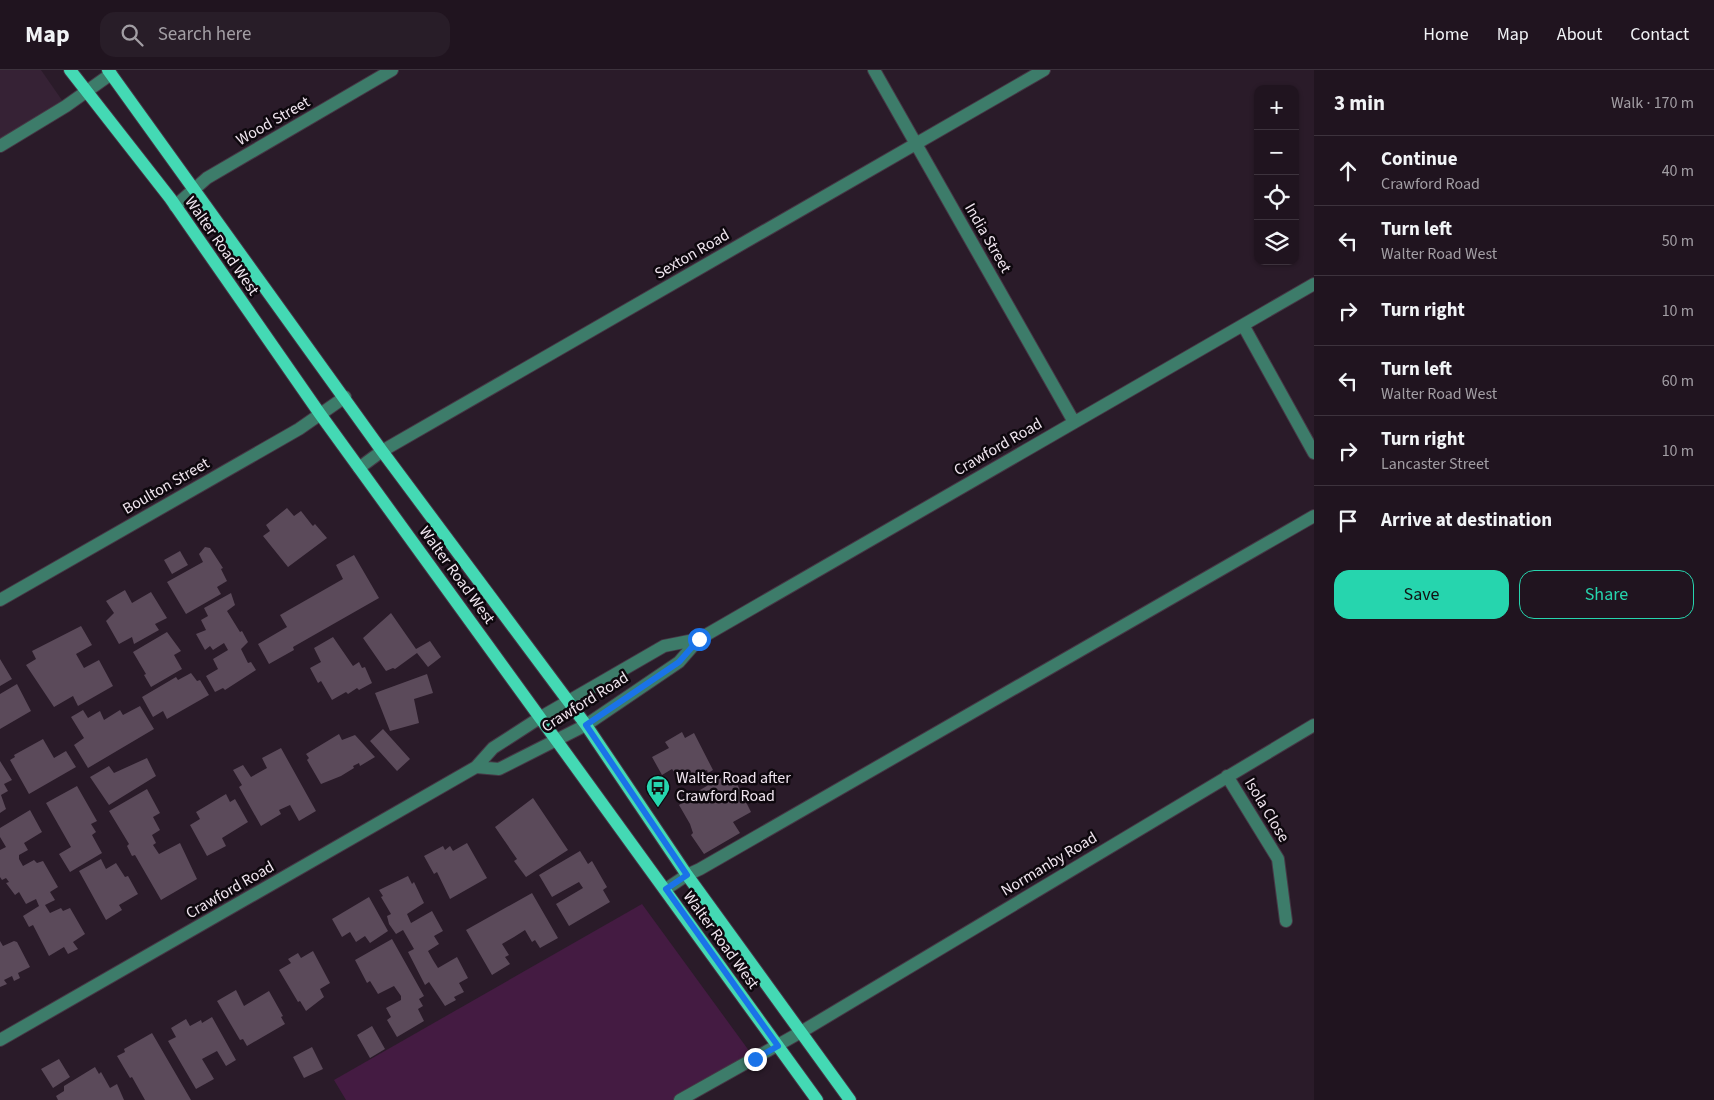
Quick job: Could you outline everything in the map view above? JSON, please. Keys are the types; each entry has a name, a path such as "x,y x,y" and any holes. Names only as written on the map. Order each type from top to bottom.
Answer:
{"main road":[{"name":"Walter Road West","path":"70,70 175,206 320,414 666,889 817,1100"},
{"name":"Walter Road West","path":"109,72 345,397 382,451 586,725 687,875 850,1100"}],"street":[{"name":"Wood Street","path":"175,206 207,178 392,70"},
{"name":"India Street","path":"874,70 1074,422"},
{"name":"Sexton Road","path":"359,468 382,451 1044,70"},
{"path":"0,146 86,92 109,72"},
{"name":"Crawford Road","path":"0,1040 476,767 493,748 541,717 664,646 699,639 1314,284"},
{"path":"1243,324 1314,453"},
{"name":"Boulton Street","path":"0,600 282,438 345,397"},
{"path":"666,889 687,875 1314,516"},
{"name":"Crawford Road","path":"476,767 499,769 586,725 679,662 699,639"},
{"name":"Normanby Road","path":"680,1100 778,1046 1314,725"},
{"name":"Isola Close","path":"1227,776 1278,859 1286,921"}],"shaded area":[{"path":"0,70 41,70 66,106 0,146"},
{"path":"642,904 755,1059 680,1100 346,1100 334,1080"}],"building":[{"path":"287,508 294,516 301,511 312,525 315,524 327,538 288,567 263,536 270,531 266,525"},
{"path":"205,547 210,548 223,568 221,569 227,581 217,587 221,594 186,614 167,582 203,562 199,554"},
{"path":"180,551 188,565 172,574 164,560"},
{"path":"354,555 379,598 293,647 294,650 269,664 258,644 287,627 280,615 343,579 336,565"},
{"path":"125,590 132,603 151,592 167,618 155,624 159,630 134,644 132,637 119,644 106,621 114,613 106,601"},
{"path":"231,593 235,605 227,611 248,642 241,649 248,663 251,662 256,670 225,690 223,688 215,692 206,676 218,669 213,659 228,650 224,643 213,650 210,646 205,650 196,634 206,630 201,620 208,616 204,608"},
{"path":"391,613 416,649 430,641 441,657 428,667 417,653 395,669 386,671 363,638"},
{"path":"81,626 92,645 76,654 84,668 99,660 113,686 78,706 73,696 54,707 26,665 36,659 32,651"},
{"path":"167,632 181,651 174,655 182,669 151,687 133,652"},
{"path":"333,637 353,666 359,662 362,668 365,667 372,683 359,690 357,688 348,694 346,692 332,700 321,681 318,683 310,668 321,662 314,648"},
{"path":"0,659 12,679 0,686"},
{"path":"191,673 197,681 200,680 209,695 167,719 163,711 153,717 142,697 176,677 178,680"},
{"path":"427,674 433,693 414,699 419,723 390,731 375,693"},
{"path":"17,684 31,711 0,729 0,694"},
{"path":"140,706 154,729 88,768 74,745 84,738 71,717 83,710 88,718 100,711 104,720 120,710 123,715"},
{"path":"383,729 410,759 397,771 370,741"},
{"path":"682,732 685,738 694,733 713,770 708,773 707,770 682,783 672,769 662,775 652,757 669,748 665,742"},
{"path":"339,734 342,740 355,735 375,757 360,766 359,763 353,766 354,768 341,776 321,784 307,760 309,758 306,754"},
{"path":"43,739 54,758 66,751 76,767 29,794 10,760 15,757 14,755"},
{"path":"281,748 316,811 299,821 290,805 279,810 281,814 261,826 239,787 242,785 233,770 243,765 251,777 267,768 262,758"},
{"path":"147,758 156,776 109,805 90,777 109,766 114,773"},
{"path":"0,761 12,780 4,784 8,791 1,795 6,809 0,813"},
{"path":"731,772 751,812 733,822 740,833 704,854 691,835 693,833 690,824 679,805 682,803 681,801"},
{"path":"77,786 97,821 91,824 96,832 92,835 102,853 70,872 59,854 71,847 46,803"},
{"path":"147,789 160,813 153,817 160,830 152,835 156,843 153,845 159,854 180,843 197,879 161,900 135,855 132,856 127,846 129,844 109,811"},
{"path":"226,794 230,802 235,799 248,822 222,838 226,846 207,856 190,825 200,819 196,812"},
{"path":"533,798 568,850 526,877 514,861 517,859 495,827"},
{"path":"30,810 42,832 24,843 28,850 19,855 19,859 23,866 34,860 37,863 43,861 58,887 50,892 55,900 45,905 50,913 61,908 63,911 70,908 85,934 73,942 78,949 68,954 64,947 49,956 33,925 29,927 23,916 39,906 36,899 26,904 19,892 15,895 6,883 9,882 6,878 2,880 0,877 0,850 6,847 0,837 0,828"},
{"path":"467,843 487,878 450,899 437,872 434,874 424,856 443,846 445,850 450,846 453,851"},
{"path":"580,851 588,864 592,861 607,887 603,890 610,902 569,926 556,904 583,888 579,882 552,897 539,875"},
{"path":"101,859 106,869 116,863 125,877 128,876 138,894 119,905 122,910 106,920 79,871"},
{"path":"408,876 412,884 414,882 424,903 407,914 411,923 432,911 443,931 434,936 439,944 428,951 438,968 457,957 468,978 459,983 464,992 454,997 456,1000 445,1006 429,982 425,985 408,952 414,949 403,930 396,934 389,924 387,916 391,914 379,890"},
{"path":"532,893 558,938 540,948 535,940 532,942 525,930 502,944 509,955 505,957 510,964 492,975 466,930"},
{"path":"369,897 388,931 370,943 365,936 356,942 350,932 342,937 332,919"},
{"path":"392,939 424,996 419,999 423,1006 418,1009 424,1021 397,1037 387,1020 391,1017 386,1008 401,1000 401,996 394,986 378,994 370,981 367,983 355,960"},
{"path":"0,941 3,946 14,941 17,942 30,967 18,973 20,978 14,981 12,976 4,980 7,984 0,987"},
{"path":"313,951 330,983 320,989 324,997 306,1011 300,1001 298,1002 279,970 291,963 288,959 298,953 301,958"},
{"path":"236,990 244,1006 269,991 283,1016 281,1017 285,1024 247,1046 243,1039 240,1040 217,1001"},
{"path":"212,1017 236,1060 226,1066 217,1051 202,1059 214,1079 196,1089 168,1041 176,1037 171,1028 186,1019 190,1026 201,1020 202,1023"},
{"path":"372,1026 385,1049 370,1058 357,1035"},
{"path":"152,1033 191,1100 145,1100 117,1056 125,1052 124,1049"},
{"path":"312,1047 323,1069 304,1078 293,1057"},
{"path":"59,1059 70,1077 53,1088 41,1069"},
{"path":"95,1067 99,1074 101,1072 110,1088 117,1084 124,1100 58,1100 56,1096 64,1091 64,1086"}],"place":[{"name":"Walter Road after Crawford Road","path":"658,808"}],"route":[{"path":"699,639 679,662 586,725 687,875 666,889 778,1046 755,1059"}]}
